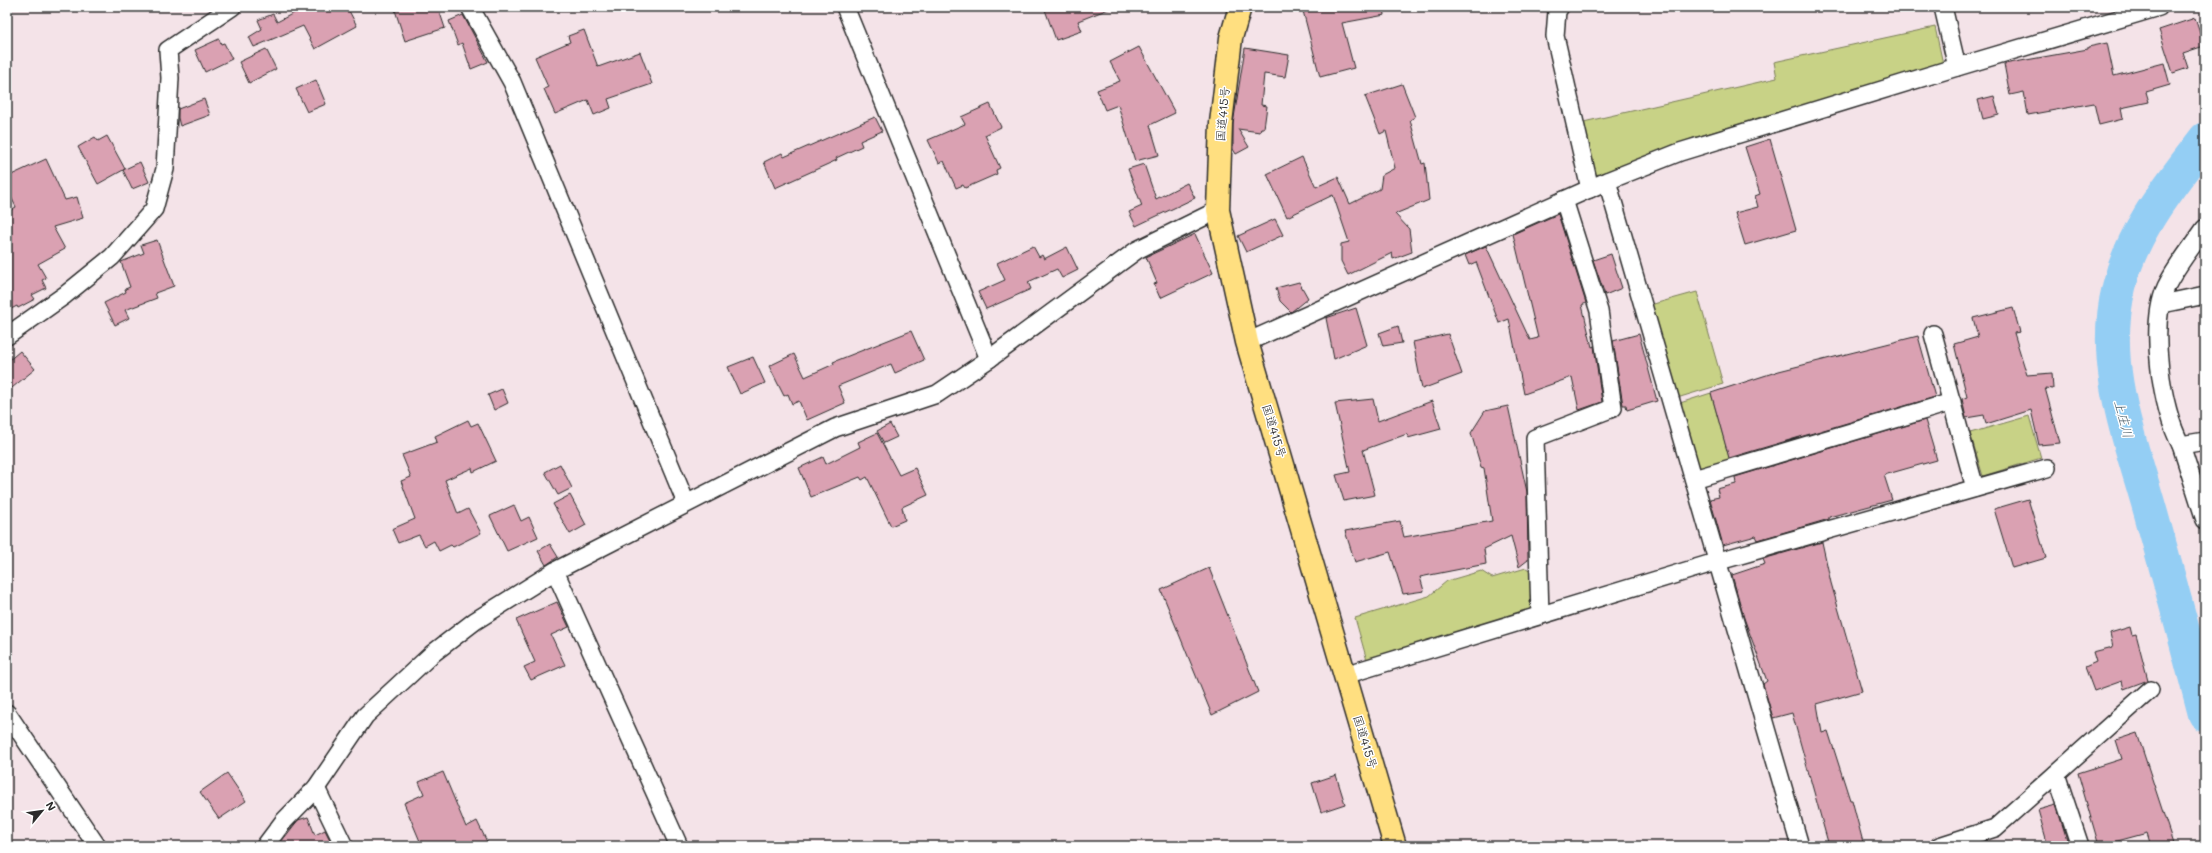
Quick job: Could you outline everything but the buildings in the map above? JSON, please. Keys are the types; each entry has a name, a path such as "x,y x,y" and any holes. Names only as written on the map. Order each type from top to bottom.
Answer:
{"highway":[{"name":"国道415号","path":"1240,7 1231,38 1221,123 1218,210 1247,342 1395,846"}],"street":[{"path":"7,336 65,295 112,257 154,209 164,169 170,78 168,50 232,7"},
{"path":"470,7 512,82 686,503"},
{"path":"845,7 989,359"},
{"path":"1560,7 1557,12 1555,36 1590,189"},
{"path":"1943,7 1957,67"},
{"path":"1247,342 1607,181 1687,150 2159,7"},
{"path":"1607,181 1719,561 1800,846"},
{"path":"1540,615 1535,438 1614,408 1600,311 1564,200"},
{"path":"265,846 283,822 316,788 365,716 426,659 475,621 555,571 835,428 937,394 989,359 1137,250 1218,210"},
{"path":"2205,228 2166,287 2162,304 2157,343 2160,375 2175,434 2205,520"},
{"path":"2162,304 2205,294"},
{"path":"1933,334 1975,488"},
{"path":"1694,479 1952,402"},
{"path":"2180,445 2205,441"},
{"path":"1345,675 1719,561 2047,468"},
{"path":"555,571 679,846"},
{"path":"1939,846 1995,828 2150,690"},
{"path":"7,713 97,846"},
{"path":"2056,774 2080,846"},
{"path":"316,788 344,846"}],"green space":[{"path":"1935,27 1943,64 1693,138 1596,180 1579,123 1777,78 1774,62"},
{"path":"1697,292 1723,384 1677,398 1650,305"},
{"path":"1711,393 1730,461 1697,472 1677,404"},
{"path":"2029,416 2041,458 1983,476 1970,433"},
{"path":"1526,568 1535,573 1537,612 1368,664 1355,618 1429,596 1447,581 1481,571 1492,578"}],"waterway":[{"name":"上庄川","path":"2205,139 2154,208 2133,246 2119,287 2114,317 2113,347 2115,376 2128,434 2160,545 2205,714"}]}
